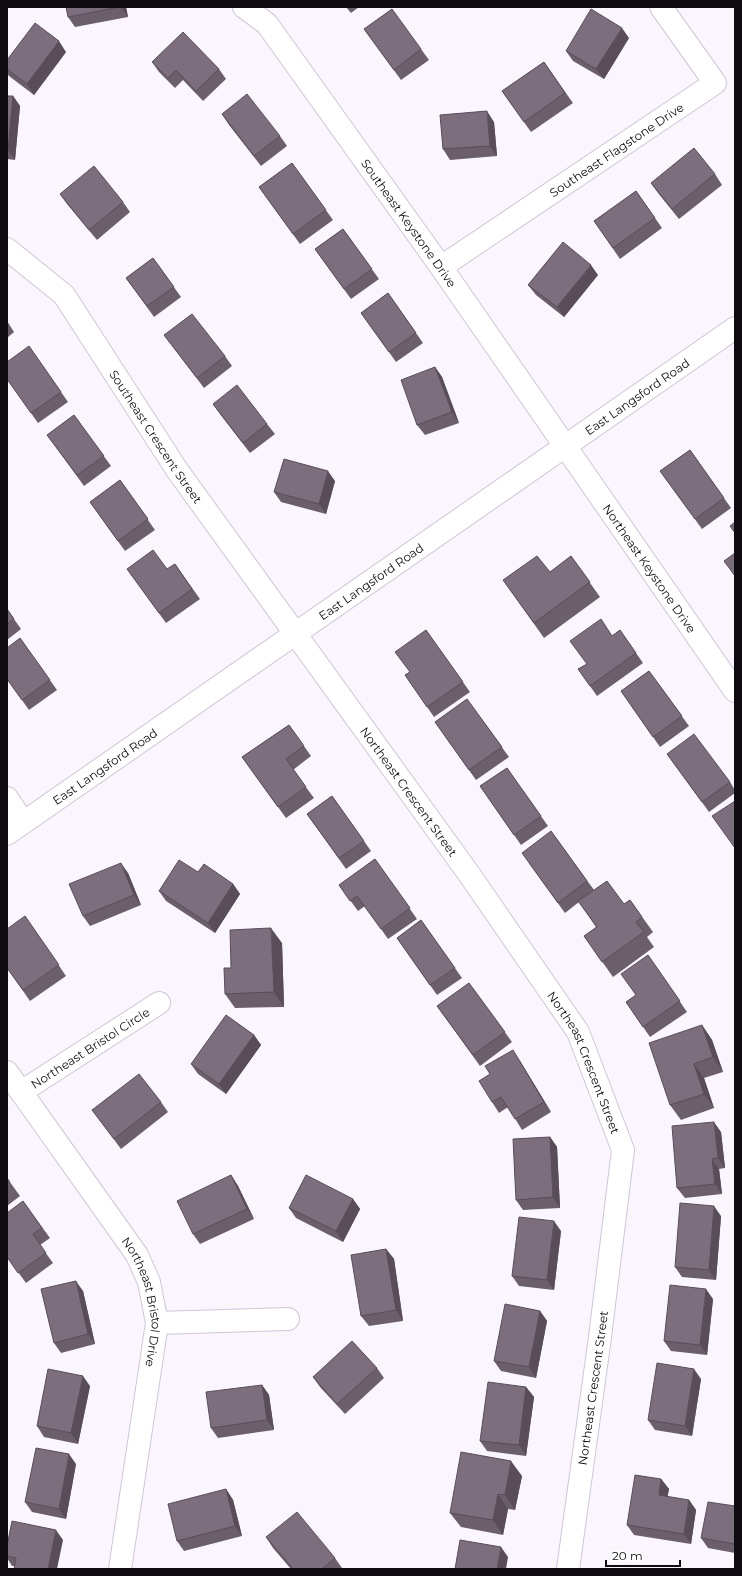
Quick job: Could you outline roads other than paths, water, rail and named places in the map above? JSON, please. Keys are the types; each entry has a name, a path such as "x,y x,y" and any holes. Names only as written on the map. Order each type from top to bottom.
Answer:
{"street":[{"name":"Southeast Keystone Drive","path":"244,7 267,24 441,267 565,446"},
{"name":"Southeast Flagstone Drive","path":"441,267 715,83 661,7"},
{"name":"Southeast Crescent Street","path":"7,249 64,295 177,470 295,634"},
{"name":"East Langsford Road","path":"15,828 735,328"},
{"name":"Northeast Keystone Drive","path":"565,446 735,691"},
{"name":"Northeast Crescent Street","path":"295,634 469,874 578,1032 623,1150 599,1345 568,1569"},
{"path":"7,798 15,828"},
{"name":"Northeast Bristol Circle","path":"21,1092 159,1003"},
{"name":"Northeast Bristol Drive","path":"7,1072 137,1255 149,1282 157,1323 120,1569"},
{"path":"157,1323 288,1319"}]}
